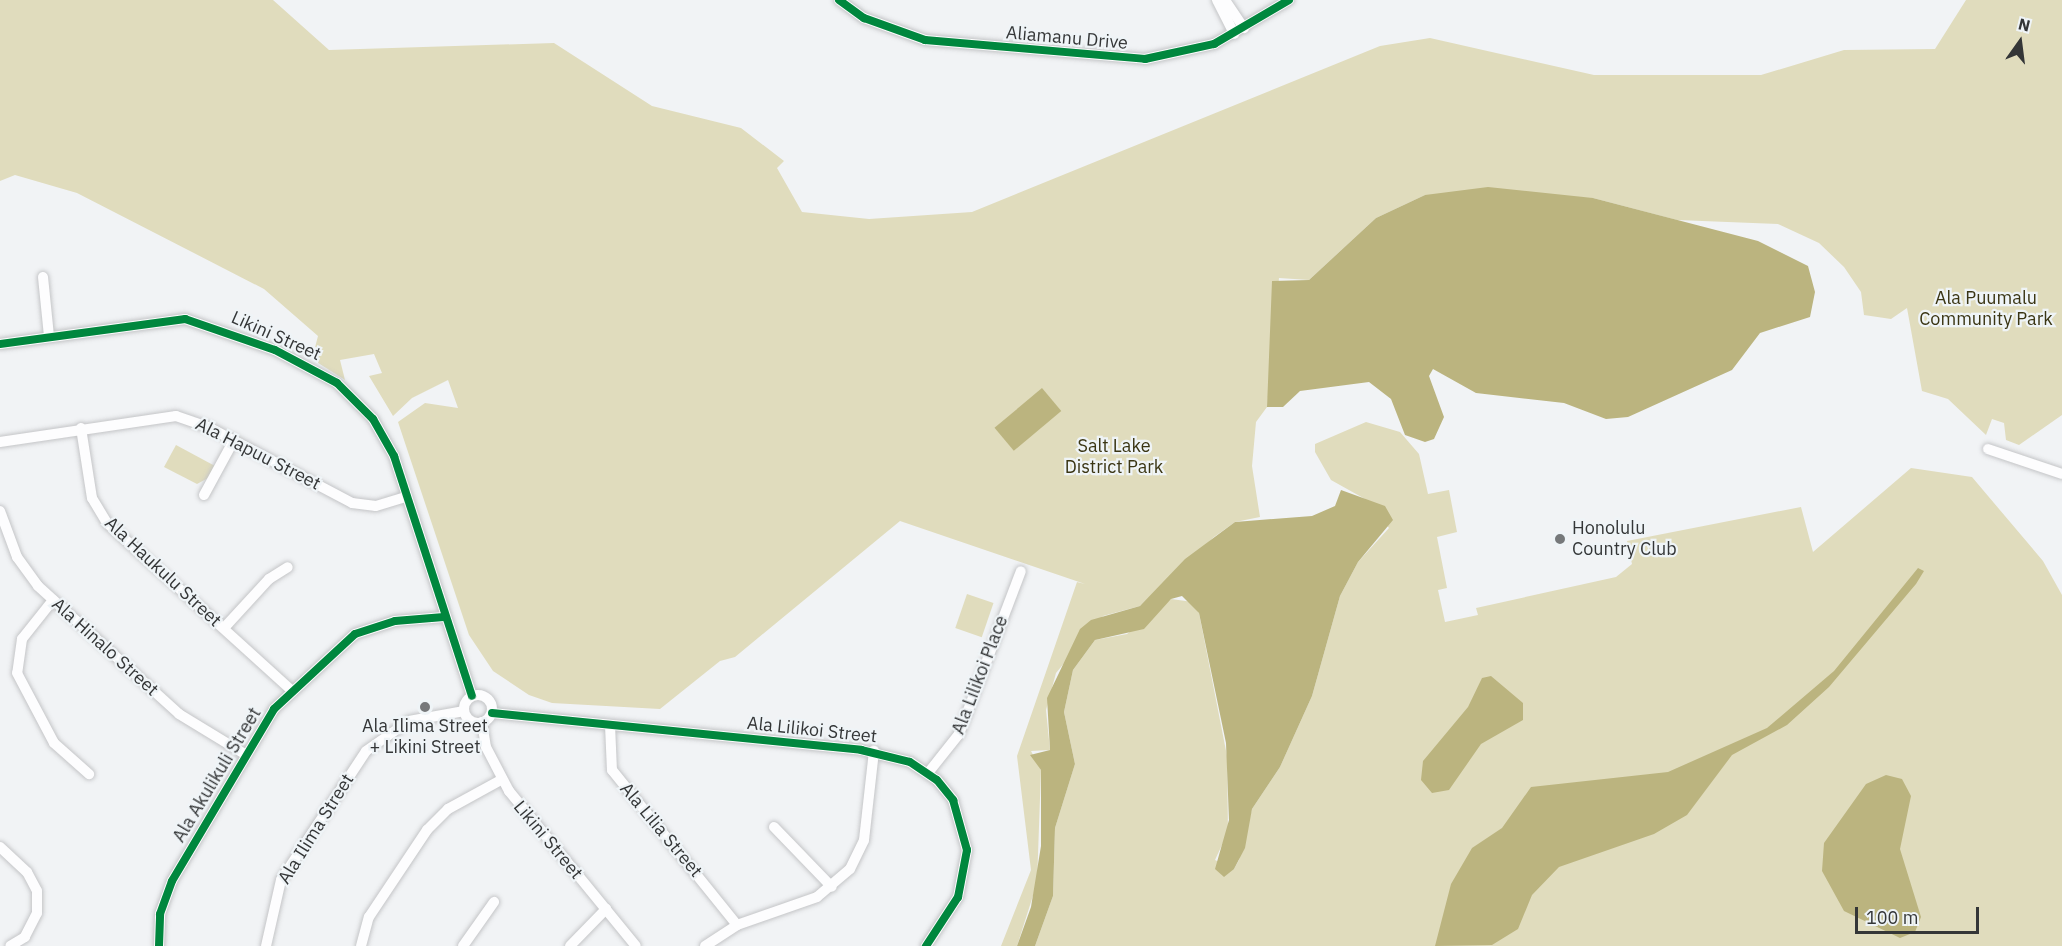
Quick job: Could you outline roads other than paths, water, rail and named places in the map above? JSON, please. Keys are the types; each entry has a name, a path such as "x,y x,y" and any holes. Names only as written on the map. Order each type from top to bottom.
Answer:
{"street":[{"name":"Aliamanu Drive","path":"839,0 864,18 925,40 1107,57 1173,57 1239,31 1289,0"},
{"path":"1217,0 1239,31"},
{"path":"1226,0 1239,31"},
{"path":"43,277 49,336"},
{"name":"Likini Street","path":"0,344 185,319 284,354 331,379 373,418 394,456 405,498 472,696"},
{"name":"Ala Hapuu Street","path":"0,442 81,428 176,416 234,440 352,503 376,507 405,498"},
{"name":"Ala Haukulu Street","path":"81,428 99,514 291,690"},
{"path":"204,495 234,440"},
{"path":"1988,448 2062,474"},
{"name":"Ala Hinalo Street","path":"0,511 17,557 53,600 179,714 243,753"},
{"path":"224,628 269,579 288,567"},
{"name":"Ala Lilikoi Place","path":"928,772 963,724 1021,571"},
{"path":"53,600 22,639 17,673 54,743 89,774"},
{"name":"Ala Akulikuli Street","path":"159,946 167,892 243,753 291,690 355,634 395,621 444,617"},
{"path":"472,696 486,696 492,713 482,722 473,722 464,711 472,696"},
{"name":"Ala Ilima Street","path":"266,946 281,880 366,752 409,721 464,711"},
{"name":"Ala Lilikoi Street","path":"492,713 874,751 928,772"},
{"name":"Likini Street","path":"482,722 501,780 636,946"},
{"name":"Ala Lilia Street","path":"610,725 612,770 737,925"},
{"path":"705,946 737,925 805,903 832,887 850,869 864,840 874,751"},
{"path":"926,946 958,897 967,850 960,813 928,772"},
{"path":"361,946 369,917 427,830 448,810 501,780"},
{"path":"774,827 832,887"},
{"path":"0,847 27,872 37,891 37,913 25,937 10,946"},
{"path":"463,946 494,902"},
{"path":"570,946 606,909"}],"place":[{"name":"Honolulu Country Club","path":"1560,539"},
{"name":"Ala Ilima Street + Likini Street","path":"425,707"}],"park label":[{"name":"Ala Puumalu Community Park","path":"1986,309"},
{"name":"Salt Lake District Park","path":"1114,457"}]}
